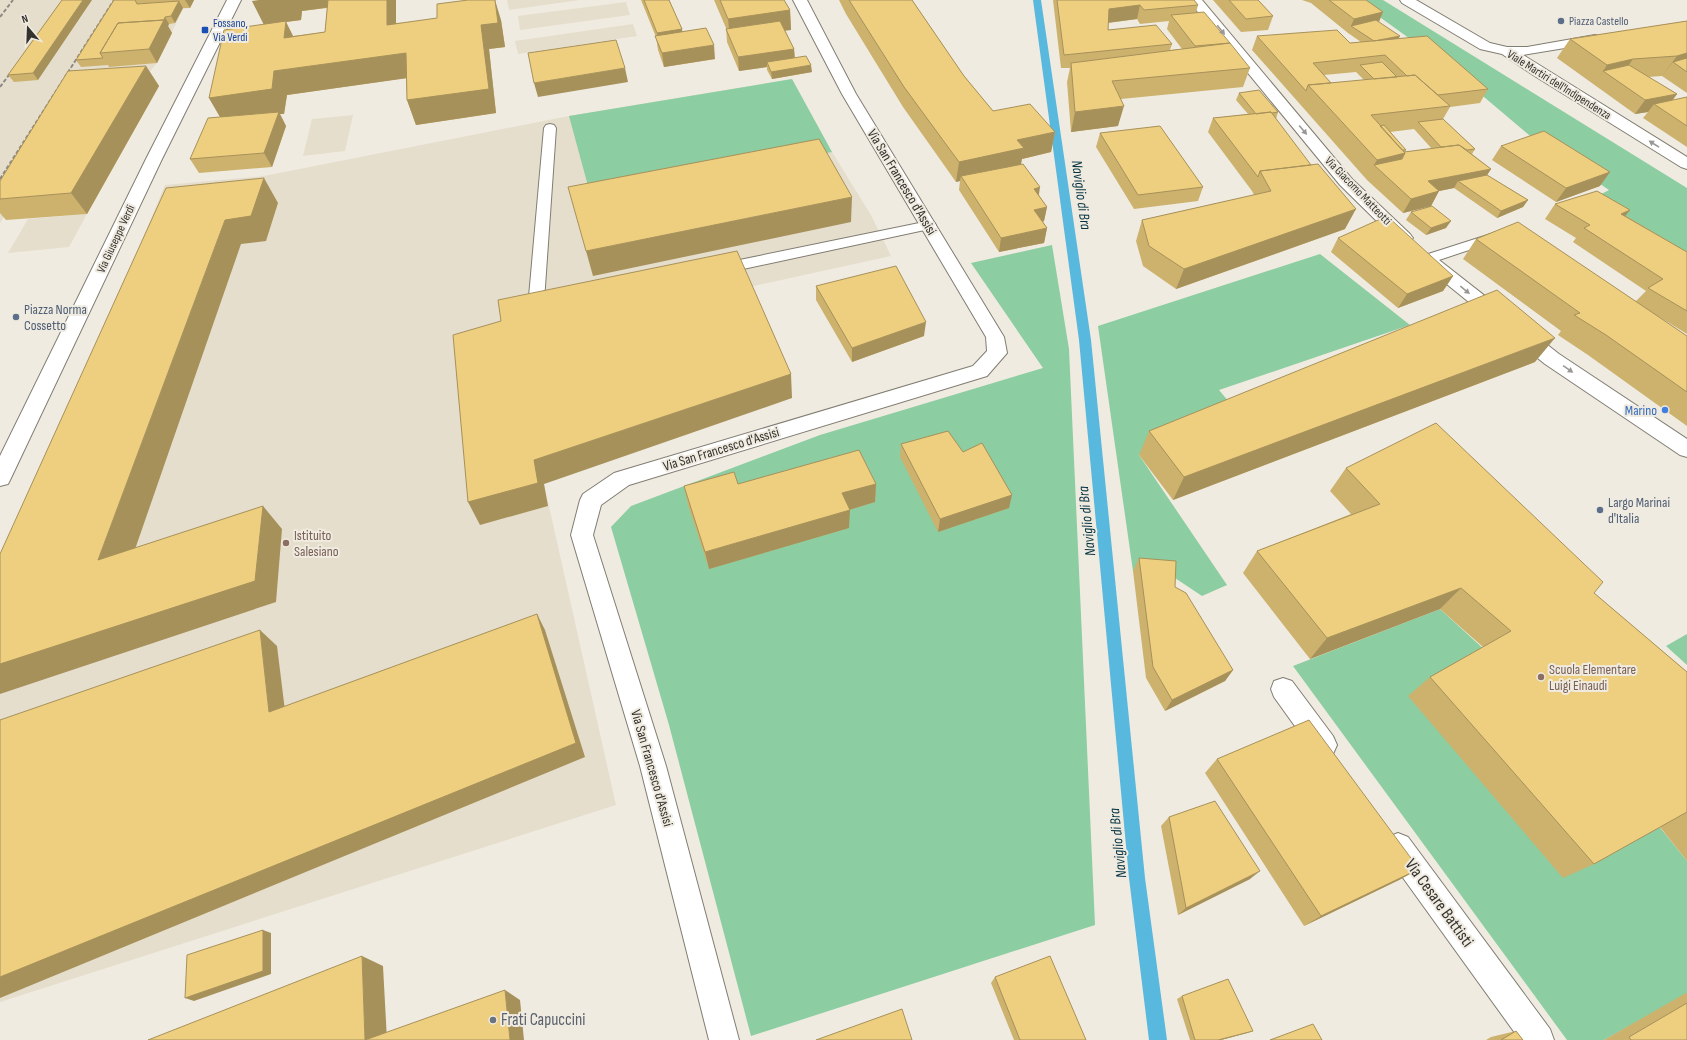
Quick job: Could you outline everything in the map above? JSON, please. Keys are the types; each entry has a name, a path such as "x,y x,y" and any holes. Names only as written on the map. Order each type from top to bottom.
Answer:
{"street":[{"name":"Via Giuseppe Verdi","path":"0,478 154,159 234,0"},
{"name":"Via San Francesco d'Assisi","path":"724,1040 653,766 582,535 591,500 622,479 980,371 997,353 996,337 849,94 800,0"},
{"name":"Via Giacomo Matteotti","path":"1195,0 1346,182 1427,259 1552,359 1687,449"},
{"name":"Viale Martiri dell'Indipendenza","path":"1407,0 1485,46 1507,51 1538,72 1687,164"},
{"path":"1507,51 1526,50 1611,36"},
{"path":"1283,689 1339,766"},
{"name":"Via Cesare Battisti","path":"1386,830 1539,1040"}],"lane":[{"path":"550,128 536,308 559,303"},
{"path":"706,272 929,226"},
{"path":"1427,259 1506,233 1512,237"}],"shaded area":[{"path":"0,0 194,0 190,8 183,9 157,63 143,80 34,172 0,223"},
{"path":"507,0 580,0 509,10"},
{"path":"626,2 630,15 520,30 518,16"},
{"path":"633,24 637,36 518,54 515,41"},
{"name":"Istituito Salesiano","path":"792,79 832,152 871,215 891,256 745,288 792,398 544,484 616,805 0,1002 0,581 165,185 264,176 569,116"},
{"path":"353,115 345,151 303,156 312,119"},
{"path":"87,214 69,247 8,253 28,219"}],"green space":[{"path":"1356,0 1383,0 1687,188 1687,264 1590,200 1609,190 1535,140 1445,64"},
{"path":"792,79 832,152 591,197 569,116"},
{"path":"1052,245 1069,349 1095,925 751,1036 669,725 611,527 631,506 820,435 1043,368 971,263"},
{"path":"1320,254 1410,325 1219,390 1239,414 1139,455 1227,585 1202,596 1169,574 1133,571 1098,326"},
{"path":"1440,609 1487,652 1658,825 1687,861 1687,994 1604,1040 1567,1040 1293,666"},
{"path":"1687,634 1687,665 1666,646"}],"building":[{"path":"62,0 83,0 33,73 8,75"},
{"path":"114,0 135,0 137,4 179,1 171,16 165,17 164,20 118,23 100,53 103,58 76,60"},
{"path":"328,0 387,0 387,25 437,18 437,4 468,0 495,0 498,23 481,25 489,89 407,100 406,53 274,71 272,89 209,98 224,30 286,21 284,38 325,32"},
{"path":"644,0 669,0 682,29 657,33"},
{"path":"720,0 784,0 790,10 728,19"},
{"path":"849,0 912,0 964,76 993,111 1030,104 1055,132 1017,140 1024,148 959,162 904,87"},
{"path":"1057,0 1194,0 1198,5 1144,10 1140,5 1109,9 1108,30 1156,25 1172,44 1064,55"},
{"path":"1229,0 1258,0 1273,16 1246,19"},
{"path":"1329,0 1366,0 1383,12 1354,19"},
{"path":"1204,12 1230,43 1195,46 1171,15"},
{"path":"164,20 149,49 100,53 118,23"},
{"path":"1376,20 1400,36 1374,41 1351,26"},
{"path":"780,21 794,49 738,57 726,29"},
{"path":"1687,21 1687,53 1677,56 1633,59 1607,65 1570,39"},
{"path":"706,28 714,45 662,53 655,36"},
{"path":"1337,30 1350,43 1427,36 1488,89 1438,95 1415,75 1407,76 1385,55 1313,63 1331,83 1308,85 1306,91 1257,36"},
{"path":"616,40 625,68 534,83 528,53"},
{"path":"1230,43 1250,68 1112,81 1124,106 1075,112 1071,63"},
{"path":"806,56 811,65 771,72 767,62"},
{"path":"1687,58 1687,72 1673,62"},
{"path":"1382,62 1397,77 1374,79 1360,65"},
{"path":"1629,65 1677,94 1645,100 1603,71"},
{"path":"146,66 71,193 0,199 0,181 68,71"},
{"path":"1415,75 1450,106 1371,115 1405,153 1377,160 1308,85"},
{"path":"1259,90 1278,112 1256,114 1239,93"},
{"path":"1687,97 1687,126 1654,104"},
{"path":"279,112 264,153 190,159 208,118"},
{"path":"1271,112 1311,165 1260,171 1258,177 1213,118"},
{"path":"1443,119 1475,149 1467,150 1459,145 1441,147 1418,122"},
{"path":"1384,125 1406,150 1402,150 1380,126"},
{"path":"1160,126 1203,187 1138,195 1100,133"},
{"path":"1544,131 1610,172 1566,188 1501,146"},
{"path":"819,139 852,197 586,251 568,187"},
{"path":"1459,145 1491,169 1428,181 1439,191 1411,199 1374,165 1402,159 1405,153 1404,152"},
{"path":"1023,164 1040,187 1034,189 1047,207 1034,210 1047,228 1001,238 961,176"},
{"path":"1318,164 1356,209 1184,269 1149,246 1142,220 1271,191 1260,171"},
{"path":"1487,175 1528,200 1501,211 1458,181"},
{"path":"264,178 251,216 225,220 98,560 263,506 255,581 0,664 0,554 166,188"},
{"path":"1597,191 1630,210 1621,214 1687,252 1687,311 1648,288 1663,279 1584,228 1590,225 1555,204"},
{"path":"1432,206 1451,221 1431,228 1411,212"},
{"path":"1387,216 1453,276 1407,294 1338,238"},
{"path":"1518,222 1687,336 1687,392 1606,335 1574,315 1580,313 1476,239"},
{"path":"737,251 791,374 534,460 538,483 468,502 453,335 501,321 498,300"},
{"path":"896,266 926,322 852,348 816,286"},
{"path":"1497,290 1555,338 1184,477 1149,431"},
{"name":"Scuola Elementare Luigi Einaudi","path":"1436,423 1603,582 1594,593 1687,672 1687,812 1594,864 1430,677 1511,631 1461,588 1327,638 1257,551 1380,504 1346,468"},
{"path":"948,431 963,452 982,443 1012,495 940,519 901,444"},
{"path":"859,450 876,484 842,493 850,510 705,552 684,486 734,472 738,484"},
{"path":"1139,558 1176,561 1175,587 1186,593 1233,670 1172,700 1153,667"},
{"path":"537,614 576,743 0,977 0,720 260,630 269,712"},
{"path":"1309,720 1419,869 1321,916 1217,759"},
{"path":"1215,801 1260,871 1186,908 1169,817"},
{"path":"263,930 263,971 185,998 187,955"},
{"path":"362,956 365,1040 148,1040"},
{"path":"1050,956 1086,1040 1020,1040 995,977"},
{"path":"1228,979 1253,1031 1218,1040 1195,1040 1182,996"},
{"path":"505,990 510,1040 365,1040"},
{"path":"1687,1003 1687,1040 1631,1040 1629,1037"},
{"path":"902,1009 912,1040 816,1040"},
{"path":"1313,1024 1322,1040 1270,1040"},
{"path":"1516,1031 1523,1040 1501,1040"}],"waterway":[{"name":"Naviglio di Bra","path":"1037,0 1085,340 1137,878 1158,1040"}],"railway":[{"path":"0,17 13,0"},
{"path":"0,179 114,0"},
{"path":"0,87 15,67"}],"place":[{"name":"Piazza Castello","path":"1561,21"},
{"name":"Fossano, Via Verdi","path":"205,30"},
{"name":"Piazza Norma Cossetto","path":"16,317"},
{"name":"Marino","path":"1665,410"},
{"name":"Largo Marinai d'Italia","path":"1600,510"},
{"name":"Istituito Salesiano","path":"286,543"},
{"name":"Scuola Elementare Luigi Einaudi","path":"1541,677"},
{"name":"Frati Capuccini","path":"493,1020"}]}
